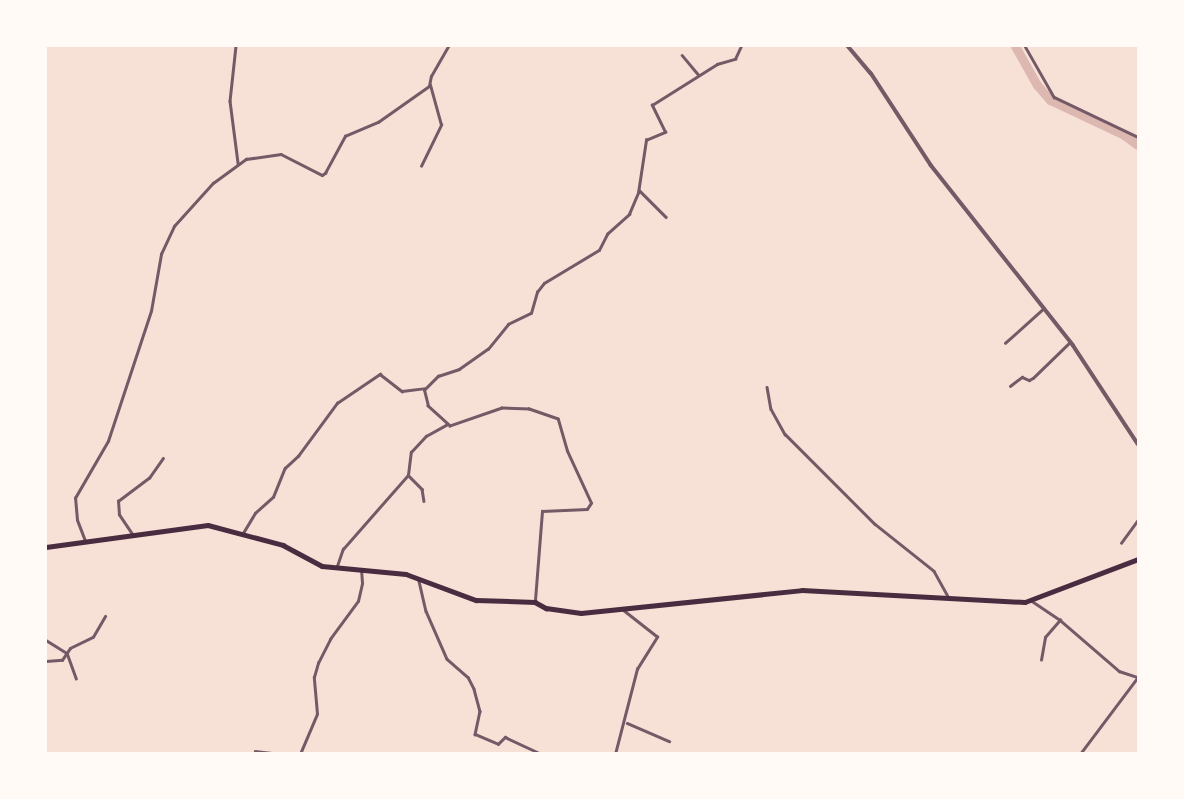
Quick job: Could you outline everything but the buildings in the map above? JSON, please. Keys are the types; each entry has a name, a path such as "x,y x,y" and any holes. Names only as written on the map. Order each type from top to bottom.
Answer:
{"main road":[{"path":"46,547 195,525 243,533 283,545 311,562 337,569 392,572 418,578 476,600 535,602 546,608 581,613 624,611 719,597 802,590 999,603 1032,601 1139,559"}],"street":[{"path":"236,46 230,101 238,163"},
{"path":"421,166 442,125 430,85 431,76 448,46"},
{"path":"535,602 542,511 586,510 591,503 567,451 558,420 533,410 509,408 474,416 453,426 447,424 426,403 423,396 425,388 438,376 462,368 488,349 508,324 531,313 537,292 544,283 599,250 607,234 629,214 639,190 646,140 665,131 652,105 719,63 735,59 741,46"},
{"path":"848,46 871,73 931,165 1070,342 1139,444"},
{"path":"1025,46 1054,97 1139,137"},
{"path":"682,55 699,75"},
{"path":"86,541 77,520 75,498 108,441 125,379 144,332 157,266 174,226 191,205 238,163 254,156 281,154 322,175 345,136 378,122 430,85"},
{"path":"639,190 666,217"},
{"path":"1004,343 1044,308"},
{"path":"1010,387 1022,377 1029,380 1033,378 1070,342"},
{"path":"243,533 255,513 272,499 285,468 298,456 337,403 380,374 402,391 425,388"},
{"path":"767,387 771,409 785,434 875,524 934,571 949,598"},
{"path":"337,569 342,549 408,475 411,452 426,436 447,424"},
{"path":"134,536 119,515 118,501 149,478 163,458"},
{"path":"408,475 422,489 424,501"},
{"path":"1121,543 1139,520"},
{"path":"300,754 315,723 314,677 318,663 330,639 358,601 362,583 361,570"},
{"path":"418,578 426,611 447,659 468,677 474,689 480,711 473,729 475,734 498,744 505,737 540,753"},
{"path":"1032,601 1060,620 1119,671 1138,677 1080,754"},
{"path":"615,754 637,669 657,636 624,611"},
{"path":"46,661 60,661 67,653 93,637 105,616"},
{"path":"1041,660 1045,637 1060,620"},
{"path":"46,640 67,653 76,678"},
{"path":"625,723 669,741"},
{"path":"256,751 278,754"}],"waterway":[{"path":"1015,46 1037,85 1050,100 1124,135 1138,145"}]}
